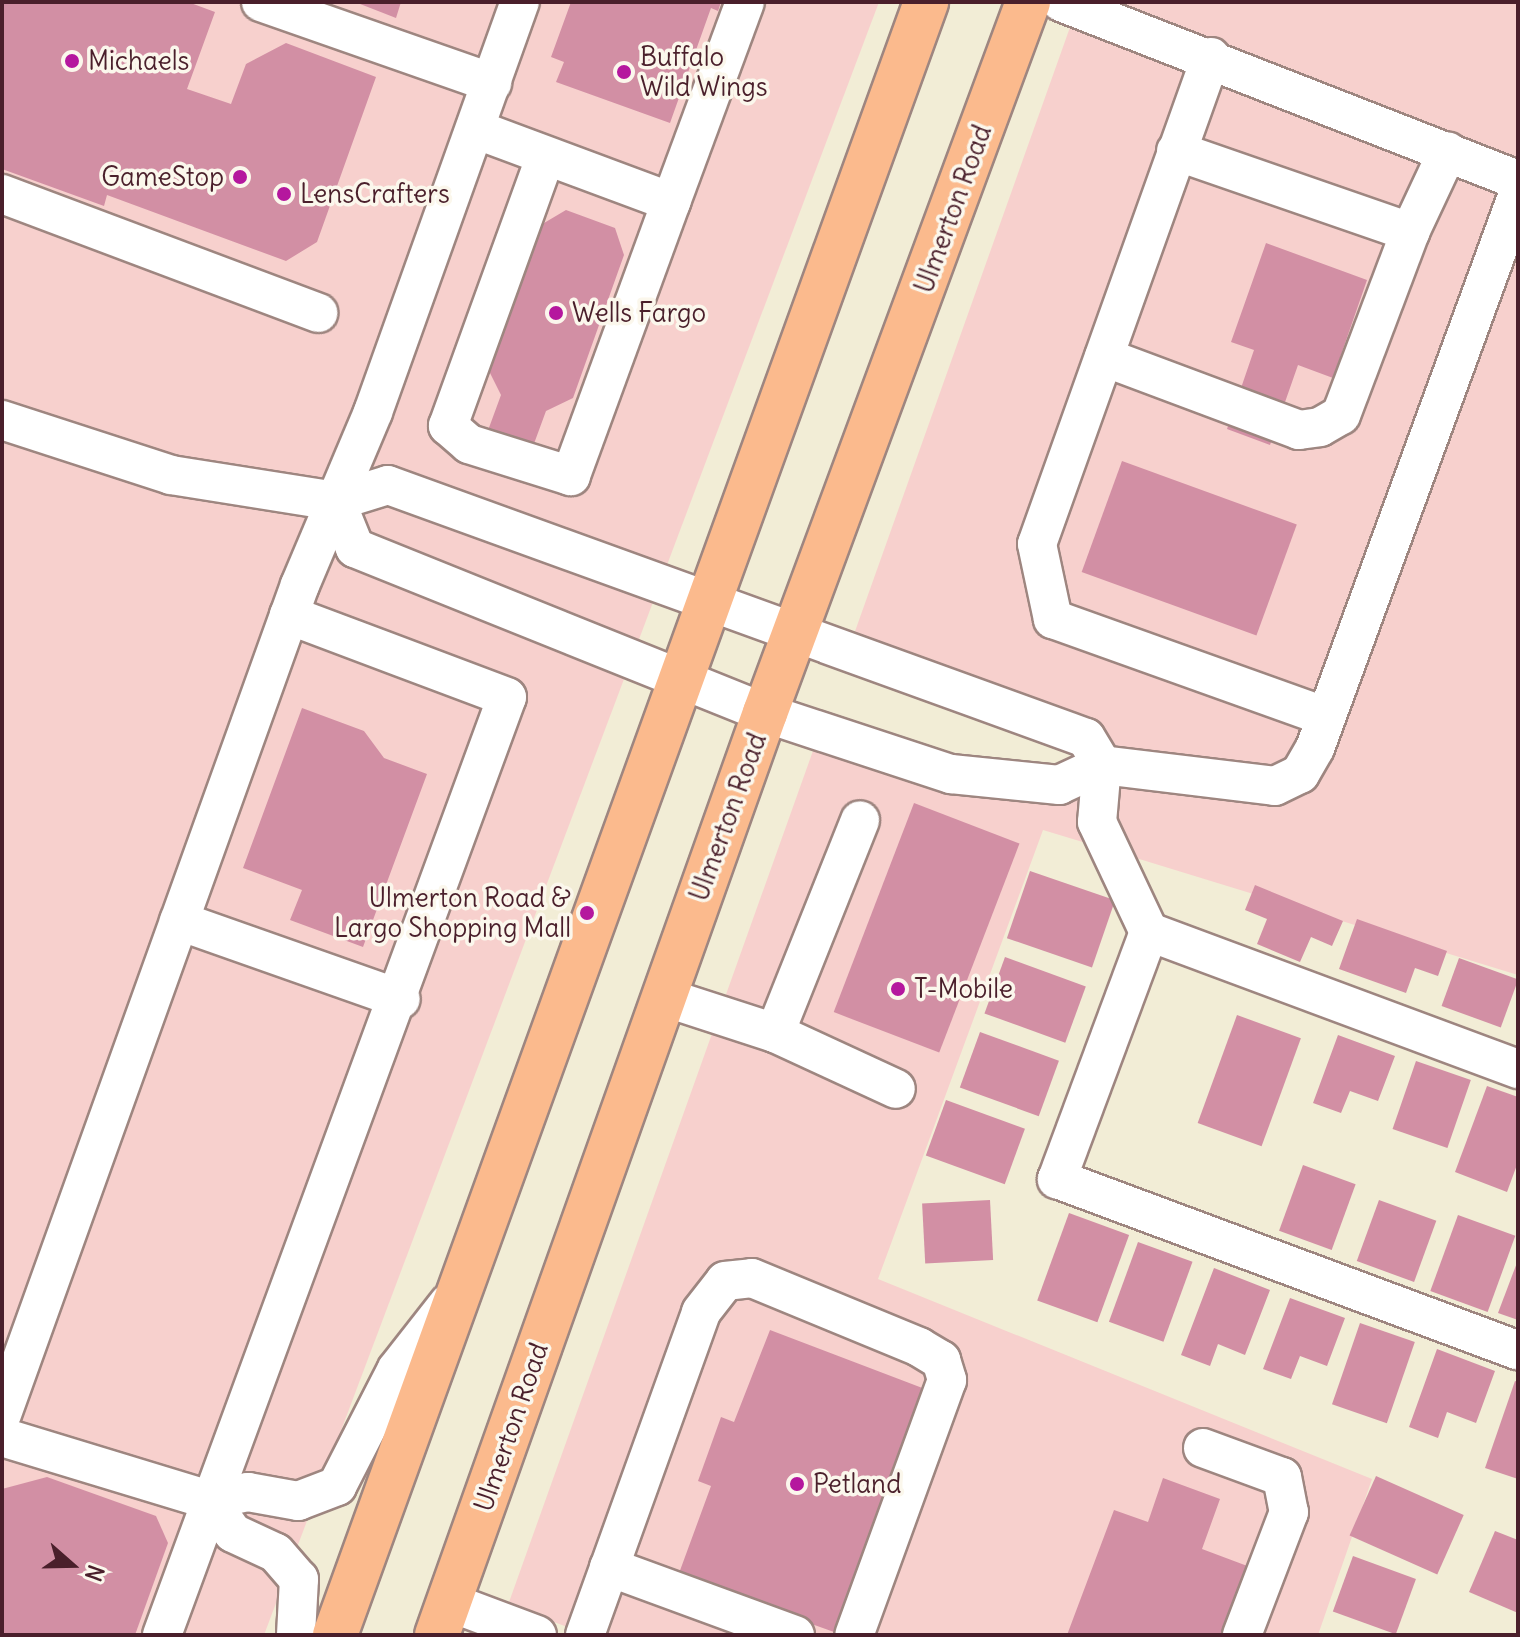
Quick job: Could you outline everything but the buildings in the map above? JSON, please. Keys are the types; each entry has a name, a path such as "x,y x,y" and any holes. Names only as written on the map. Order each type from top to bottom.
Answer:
{"main road":[{"path":"335,1635 705,597 926,2"},
{"name":"Ulmerton Road","path":"443,1619 765,713 1028,2"}],"street":[{"path":"261,2 492,83"},
{"path":"2,1414 289,615 336,501 520,2"},
{"path":"546,156 448,426 469,444 571,476 745,2"},
{"path":"1061,2 1211,57 1518,180"},
{"path":"1211,57 1037,544 1053,619 1326,717"},
{"path":"475,129 671,202"},
{"path":"1176,151 1410,232"},
{"path":"1104,357 1299,430 1320,427 1341,415 1410,232 1448,151"},
{"path":"2,194 318,313"},
{"path":"336,501 355,548 765,713 951,774 1059,785 1102,765 1275,786 1300,774 1326,717 1518,194"},
{"path":"2,420 171,475 336,501 388,485 705,597 794,635 1086,738 1102,765 1097,822 1149,932 1518,1069"},
{"path":"162,1635 210,1500 401,999 507,697 289,615"},
{"path":"775,1033 860,820"},
{"path":"179,921 401,999"},
{"path":"1149,932 1057,1179 1518,1350"},
{"path":"664,997 775,1033 896,1089"},
{"path":"585,1635 701,1312 725,1281 752,1278 919,1347 941,1360 947,1380 854,1635"},
{"path":"2,1437 210,1500 248,1492 298,1501 337,1486 397,1369 455,1295"},
{"path":"1203,1448 1282,1477 1289,1512 1242,1635"},
{"path":"210,1500 233,1533 276,1553 299,1579 296,1635"},
{"path":"609,1567 795,1635"},
{"path":"443,1619 537,1635"}],"shaded area":[{"path":"2,2 879,2 264,1635 2,1635"},
{"path":"1079,2 1518,2 1518,975 1136,858 1117,820 1122,777 1103,730 853,637"},
{"path":"814,748 950,792 1058,804 1079,798 1086,843 1043,830 878,1279 1372,1479 1318,1635 589,1635 508,1605"}],"place":[{"name":"Michaels","path":"72,61"},
{"name":"Buffalo Wild Wings","path":"624,72"},
{"name":"GameStop","path":"240,177"},
{"name":"LensCrafters","path":"284,194"},
{"name":"Wells Fargo","path":"556,313"},
{"name":"Ulmerton Road & Largo Shopping Mall","path":"587,913"},
{"name":"T-Mobile","path":"898,989"},
{"name":"Petland","path":"797,1484"}]}
